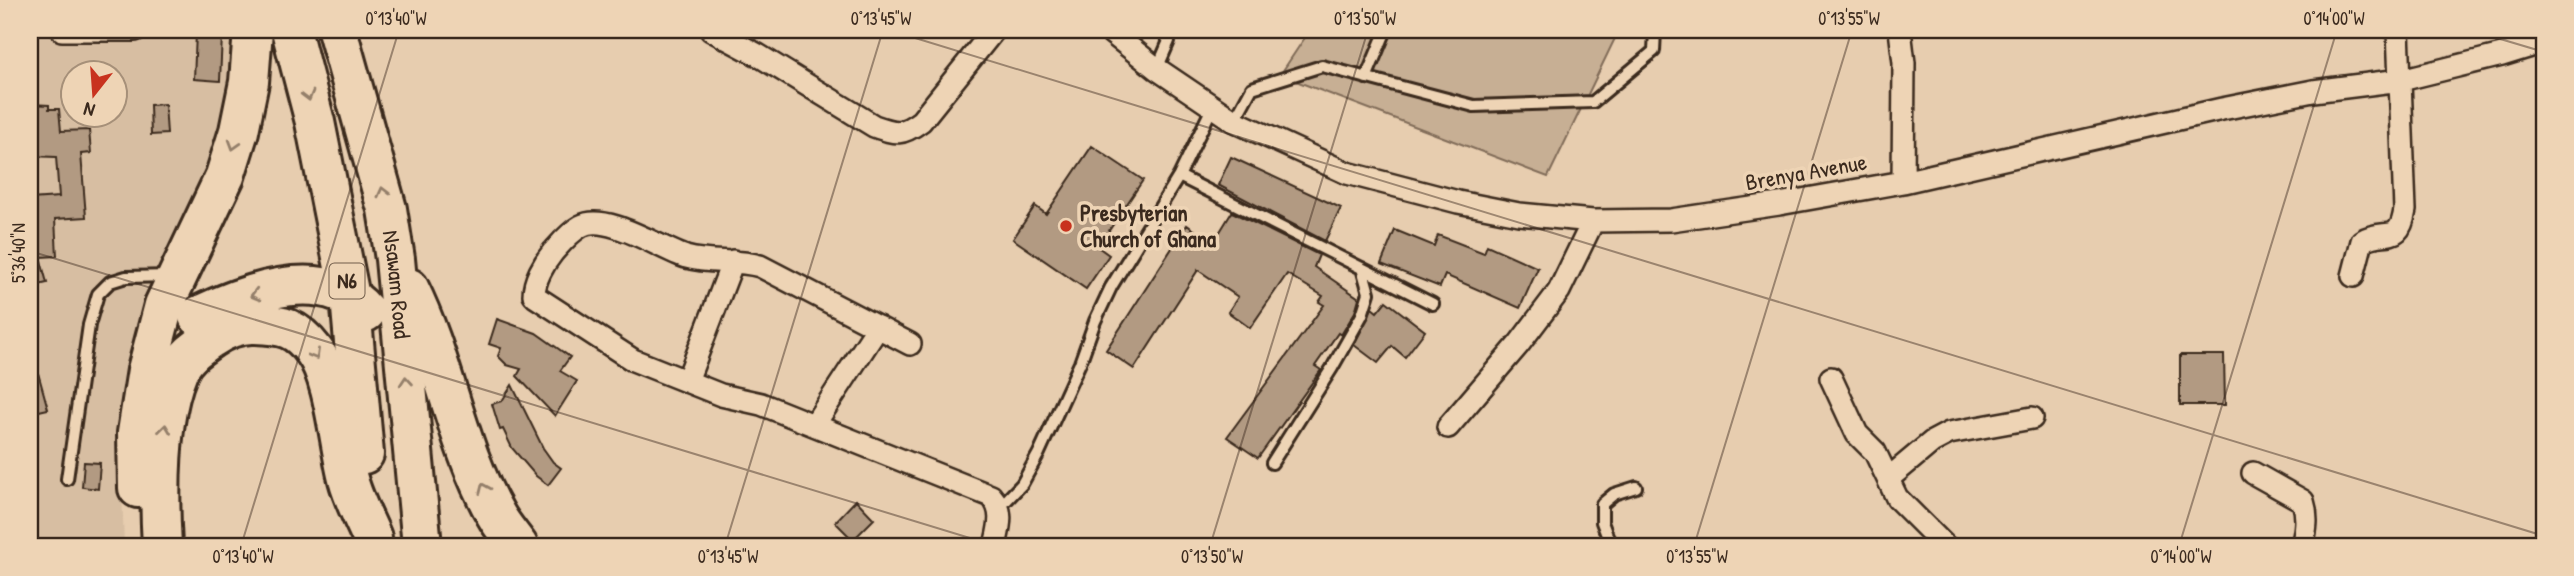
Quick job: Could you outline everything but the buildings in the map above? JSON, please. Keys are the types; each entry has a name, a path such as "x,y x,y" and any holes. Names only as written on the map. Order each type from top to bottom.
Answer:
{"highway":[{"path":"138,546 137,433 149,363 164,305 225,176 239,131 249,82 253,30"},
{"name":"Nsawam Road","path":"291,30 316,122 349,297 372,542"},
{"name":"Nsawam Road","path":"337,30 387,209 395,259 420,546"},
{"path":"395,259 419,308 457,423 476,470 496,515 518,546"},
{"path":"149,363 189,320 247,296 283,287 310,285 336,290 349,297 365,310 373,325 397,492 404,517 420,546"},
{"path":"162,546 159,503 163,453 169,404 178,371 192,351 220,332 249,323 282,325 301,336 317,354 327,383 348,482 372,542"}],"street":[{"path":"62,30 135,30"},
{"path":"711,30 792,75 874,126 892,132 906,132 921,121 994,30"},
{"name":"Brenya Avenue","path":"1108,30 1157,69 1234,121 1347,173 1395,187 1519,214 1593,221 1671,220 1903,182 2222,108 2312,91 2401,80 2502,55 2544,41"},
{"path":"1900,30 1904,63 1903,182"},
{"path":"2353,276 2362,241 2393,234 2403,224 2405,210 2398,30"},
{"path":"1448,427 1519,344 1559,291 1593,221"},
{"path":"910,344 760,266 744,261 687,257 612,226 595,223 582,225 562,241 548,259 534,288 536,297 634,360 721,395 761,404 991,496 1000,508 1001,519 995,546"},
{"path":"687,381 733,261"},
{"path":"814,425 878,327"},
{"path":"1831,378 1857,434 1875,452 1897,498 1945,546"},
{"path":"1889,478 1932,442 1949,433 2032,418"},
{"path":"2253,473 2303,501 2307,528 2302,546"}],"lane":[{"path":"1157,69 1169,41 1162,30"},
{"path":"1366,78 1377,46 1386,30"},
{"path":"1234,121 1252,88 1322,66 1475,106 1593,102 1654,51 1656,30"},
{"path":"1000,508 1022,484 1039,453 1111,287 1179,176 1213,106"},
{"path":"1179,176 1433,304"},
{"path":"1272,463 1362,315 1369,293 1362,268"},
{"path":"67,479 89,326 98,294 110,282 126,277 178,276"},
{"path":"1611,546 1602,522 1602,504 1614,494 1636,487"}],"shaded area":[{"path":"30,30 238,30 227,133 209,188 129,351 120,431 124,546 30,546"},
{"path":"1310,30 1619,30 1548,177 1280,75"}],"place":[{"name":"Presbyterian Church of Ghana","path":"1066,226"}]}
